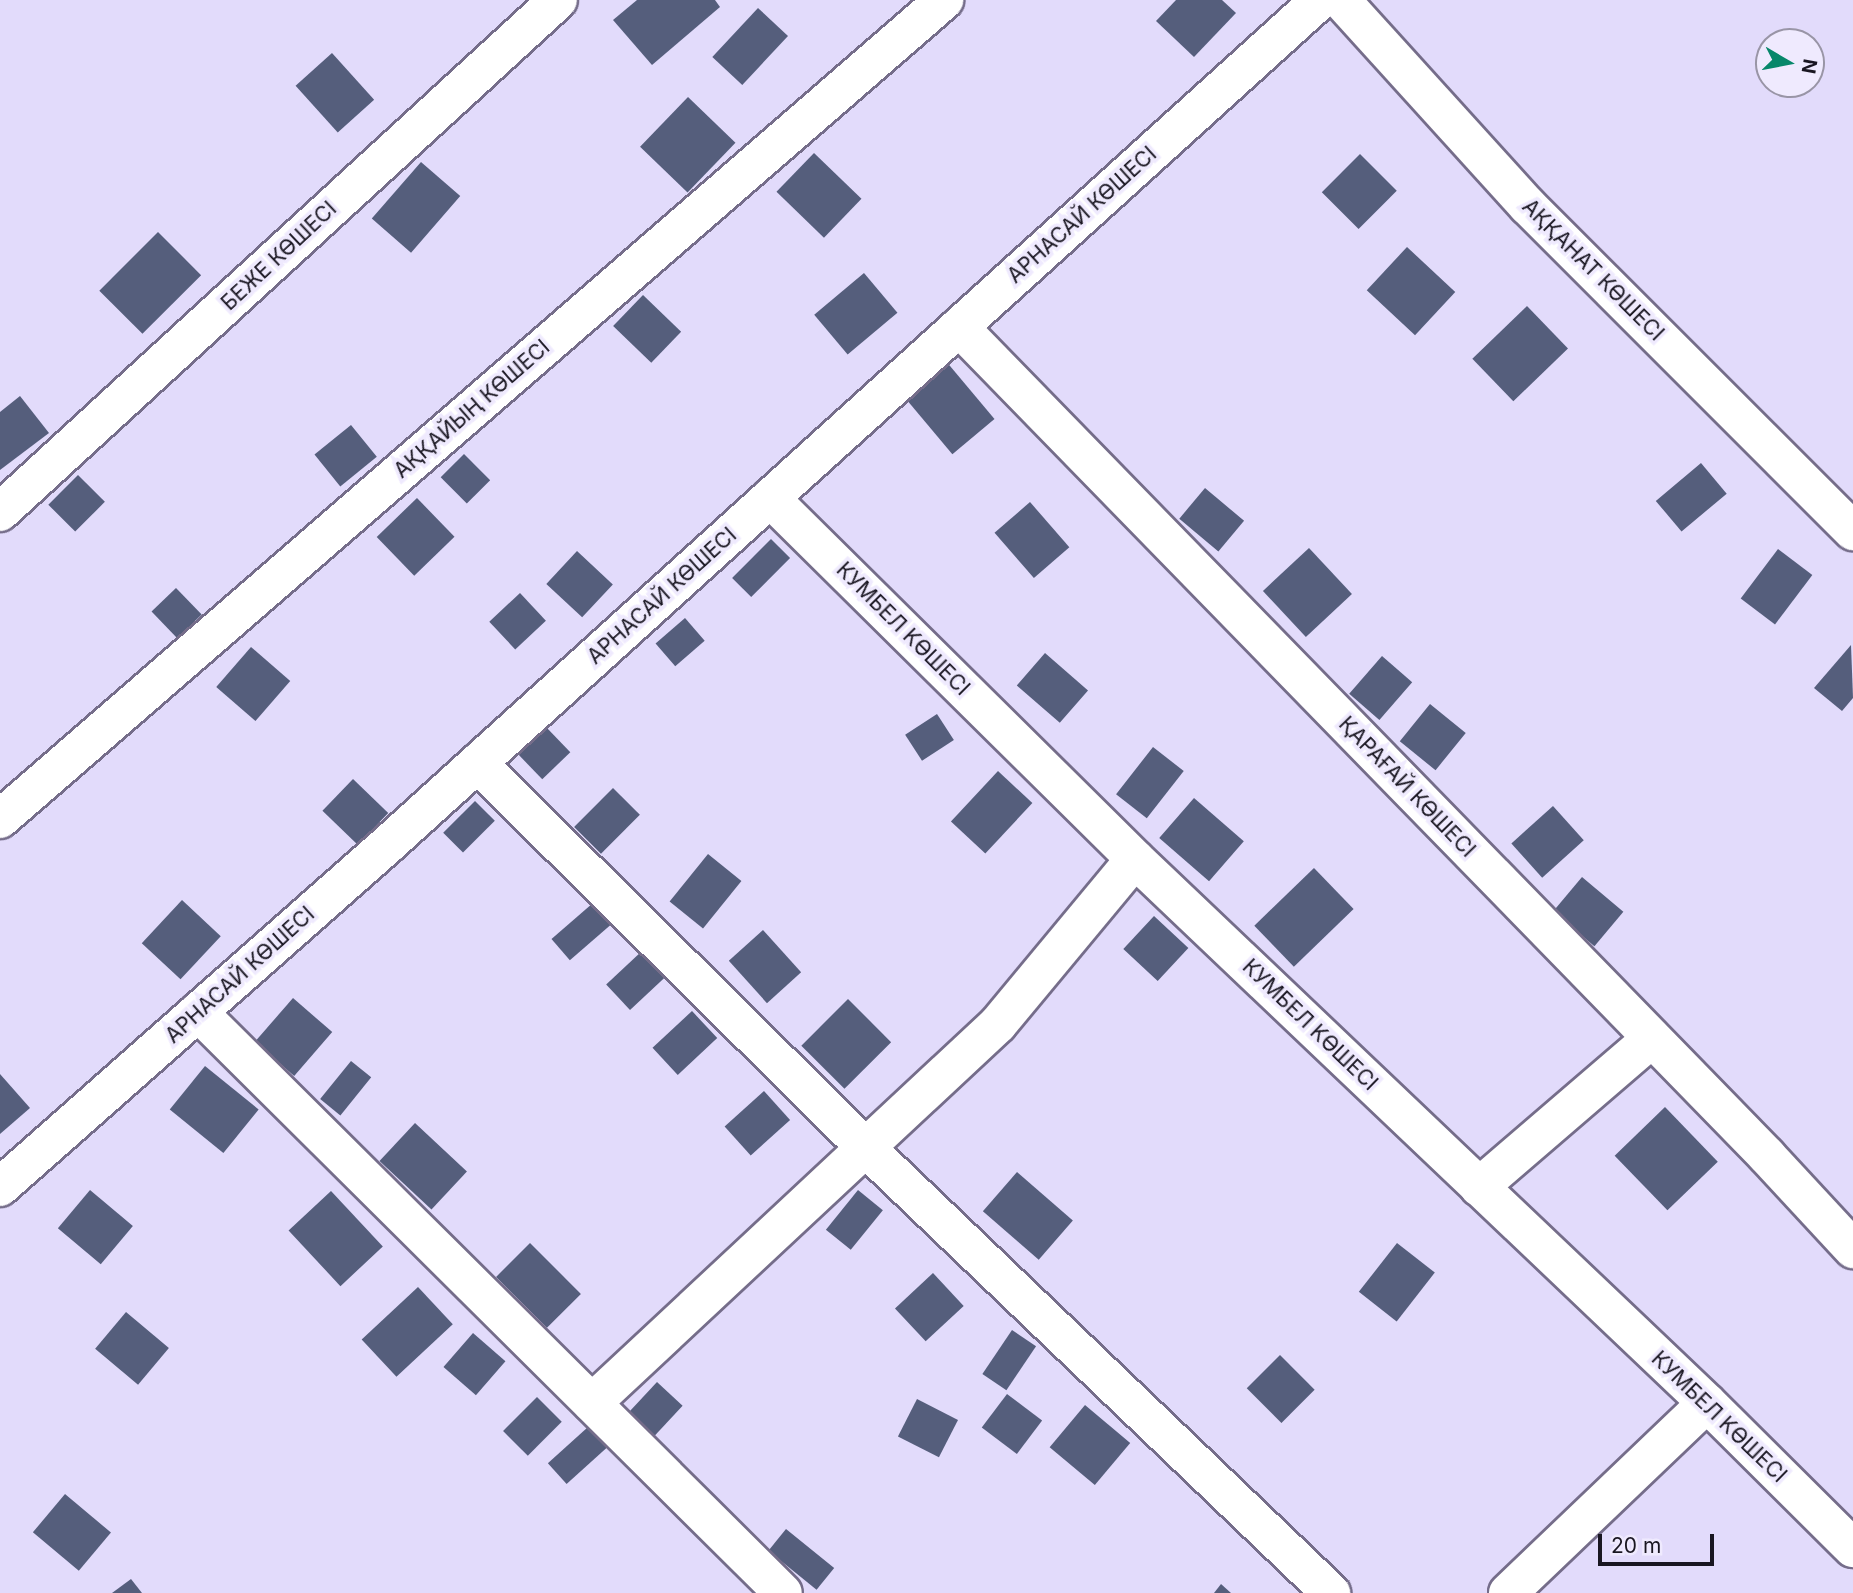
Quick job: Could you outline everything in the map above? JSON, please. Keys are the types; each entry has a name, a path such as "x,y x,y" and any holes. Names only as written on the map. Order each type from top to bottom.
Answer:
{"street":[{"name":"БЕЖЕ КӨШЕСІ","path":"0,512 558,0"},
{"name":"АҚҚАЙЫҢ КӨШЕСІ","path":"0,819 944,0"},
{"name":"АРНАСАЙ КӨШЕСІ","path":"0,1187 477,763 1320,0"},
{"name":"АҚҚАНАТ КӨШЕСІ","path":"1341,0 1528,206 1853,531"},
{"name":"ҚАРАҒАЙ КӨШЕСІ","path":"958,327 1652,1038 1853,1249"},
{"name":"КУМБЕЛ KӨШЕСІ","path":"770,498 1135,859 1707,1403 1853,1548"},
{"path":"477,763 866,1148 1331,1593"},
{"path":"592,1403 998,1024 1135,859"},
{"path":"198,1012 783,1593"},
{"path":"1479,1187 1652,1038"},
{"path":"1508,1593 1707,1403"}],"building":[{"path":"637,0 715,0 720,7 652,65 613,20"},
{"path":"1176,0 1222,0 1236,13 1194,57 1156,21"},
{"path":"758,8 788,36 742,85 712,57"},
{"path":"332,53 374,100 338,133 296,86"},
{"path":"688,97 735,143 688,192 640,147"},
{"path":"814,153 861,199 824,238 776,192"},
{"path":"1360,154 1397,191 1359,229 1322,192"},
{"path":"421,162 460,196 411,253 372,219"},
{"path":"158,232 201,275 142,334 99,291"},
{"path":"1407,247 1455,292 1415,335 1367,290"},
{"path":"864,273 897,313 848,355 814,315"},
{"path":"643,295 681,332 651,363 613,326"},
{"path":"1527,306 1568,348 1513,401 1472,359"},
{"path":"945,360 994,419 952,454 903,395"},
{"path":"20,396 49,433 0,470 0,412"},
{"path":"351,425 377,457 340,486 314,455"},
{"path":"464,454 490,480 467,503 441,477"},
{"path":"1701,463 1727,494 1682,532 1656,501"},
{"path":"78,475 105,502 75,532 48,505"},
{"path":"1205,488 1244,521 1218,551 1179,519"},
{"path":"417,498 455,537 414,576 377,537"},
{"path":"1030,502 1069,547 1034,578 995,533"},
{"path":"771,539 790,558 751,597 732,578"},
{"path":"1309,548 1352,594 1306,637 1263,591"},
{"path":"1778,549 1812,575 1775,624 1741,599"},
{"path":"577,551 613,584 582,617 546,584"},
{"path":"176,588 202,615 177,638 152,612"},
{"path":"520,593 546,621 515,649 489,622"},
{"path":"685,618 705,641 675,666 656,644"},
{"path":"1851,645 1853,698 1842,711 1814,688"},
{"path":"251,647 290,681 255,721 216,687"},
{"path":"1045,653 1088,690 1060,723 1017,685"},
{"path":"1382,656 1412,682 1379,720 1349,694"},
{"path":"1430,704 1466,733 1436,770 1400,741"},
{"path":"937,714 954,740 922,761 905,735"},
{"path":"546,727 570,752 542,779 518,754"},
{"path":"1153,747 1184,771 1147,818 1116,794"},
{"path":"998,771 1032,803 985,854 951,821"},
{"path":"353,779 388,813 358,845 322,811"},
{"path":"613,788 640,815 601,854 574,827"},
{"path":"1194,798 1244,841 1209,881 1159,838"},
{"path":"475,801 495,821 463,853 443,833"},
{"path":"1553,806 1584,840 1542,878 1511,843"},
{"path":"708,854 741,881 703,928 670,901"},
{"path":"1314,868 1354,909 1294,967 1254,926"},
{"path":"1582,877 1623,912 1594,946 1553,911"},
{"path":"182,900 221,936 181,979 142,943"},
{"path":"593,903 611,924 570,960 551,939"},
{"path":"1154,916 1188,948 1158,981 1123,949"},
{"path":"763,930 801,972 767,1003 729,961"},
{"path":"642,951 666,977 630,1010 606,984"},
{"path":"293,998 332,1032 294,1076 255,1042"},
{"path":"848,999 891,1042 844,1089 801,1046"},
{"path":"692,1011 717,1038 678,1075 653,1048"},
{"path":"351,1061 371,1077 340,1115 320,1099"},
{"path":"205,1066 259,1109 223,1153 170,1110"},
{"path":"0,1074 30,1108 0,1134"},
{"path":"764,1091 790,1120 751,1155 725,1126"},
{"path":"1665,1107 1718,1162 1667,1210 1615,1156"},
{"path":"415,1123 467,1171 431,1209 380,1161"},
{"path":"1017,1172 1073,1221 1039,1260 983,1211"},
{"path":"90,1190 133,1226 101,1264 58,1228"},
{"path":"858,1190 883,1210 851,1250 826,1230"},
{"path":"331,1191 383,1247 340,1286 289,1231"},
{"path":"530,1243 581,1294 547,1328 496,1277"},
{"path":"1397,1243 1435,1273 1397,1321 1359,1292"},
{"path":"933,1273 964,1306 926,1341 895,1308"},
{"path":"418,1287 453,1324 396,1377 362,1340"},
{"path":"126,1312 169,1348 138,1385 95,1349"},
{"path":"1012,1330 1036,1346 1006,1390 982,1374"},
{"path":"473,1333 505,1361 476,1395 443,1367"},
{"path":"1280,1355 1315,1390 1281,1423 1247,1388"},
{"path":"657,1382 683,1406 654,1437 628,1413"},
{"path":"1007,1394 1042,1420 1017,1454 982,1428"},
{"path":"537,1397 562,1422 528,1456 503,1431"},
{"path":"917,1399 958,1420 939,1457 898,1436"},
{"path":"1085,1405 1130,1443 1095,1485 1050,1447"},
{"path":"588,1427 607,1448 567,1484 548,1463"},
{"path":"65,1494 111,1533 79,1571 33,1532"},
{"path":"786,1529 834,1568 817,1590 768,1551"},
{"path":"131,1579 142,1593 112,1593"},
{"path":"1221,1584 1231,1593 1214,1593"}]}
